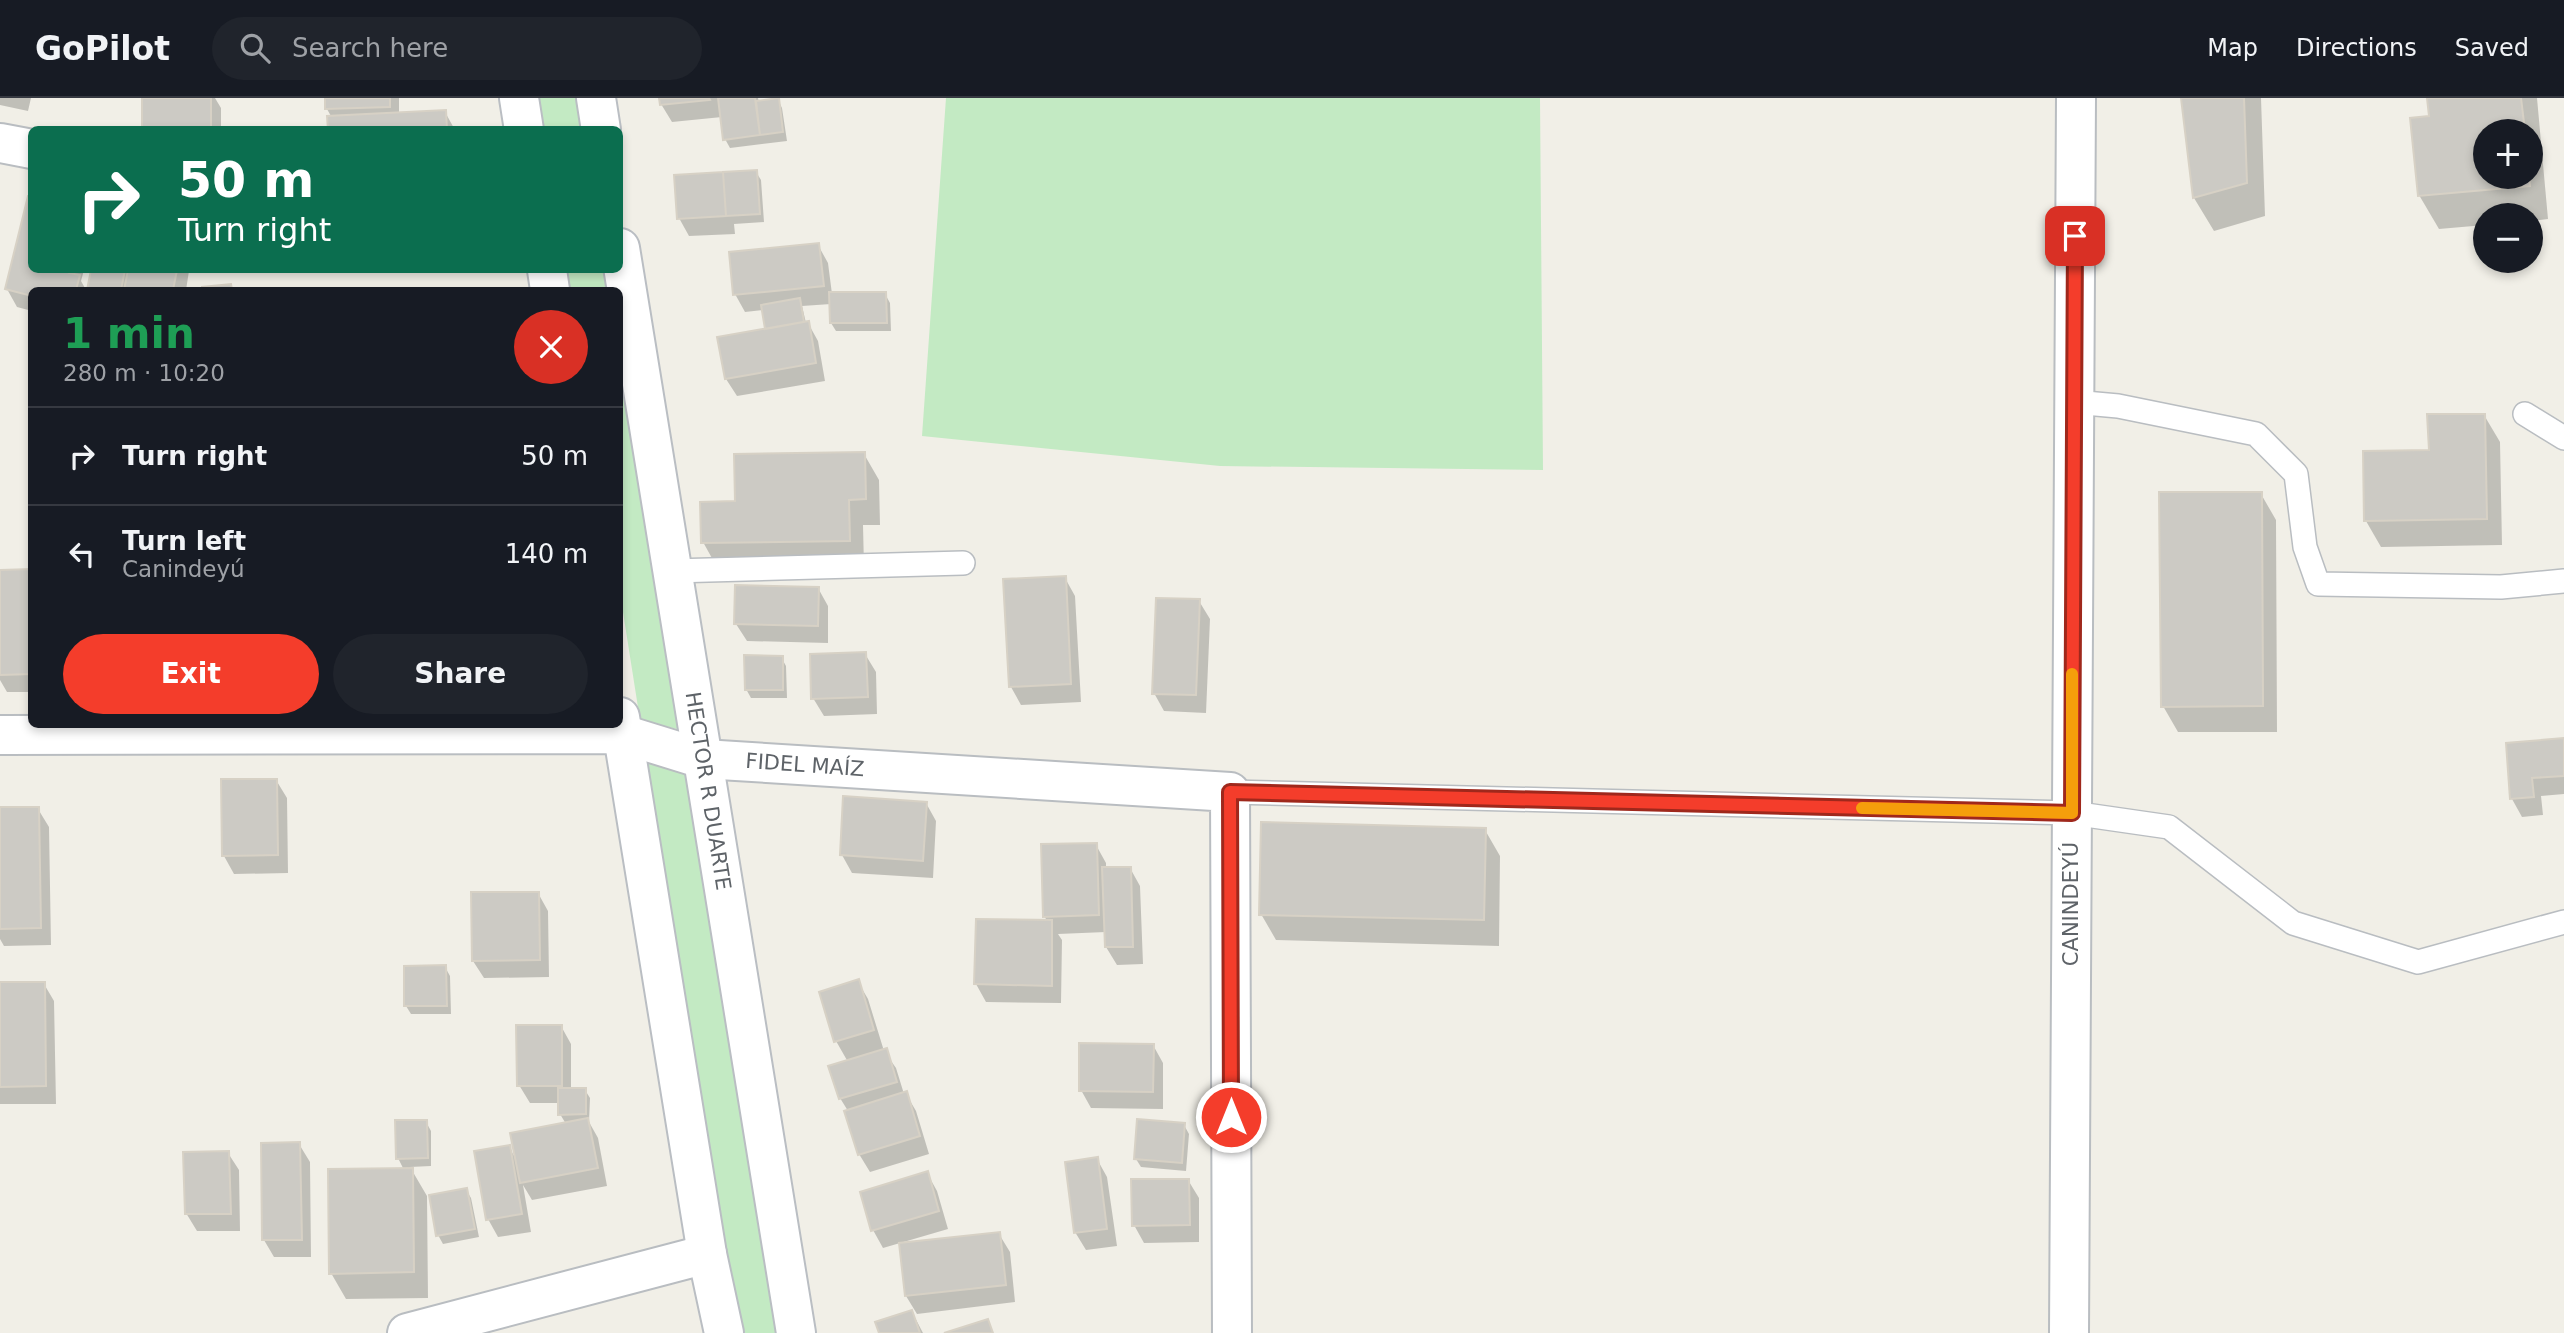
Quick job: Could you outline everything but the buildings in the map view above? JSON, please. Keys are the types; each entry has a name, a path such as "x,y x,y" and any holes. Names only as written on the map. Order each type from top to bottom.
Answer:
{"street":[{"path":"519,98 523,126"},
{"path":"596,98 600,126"},
{"name":"CANINDEYÚ","path":"2069,1333 2076,98"},
{"path":"0,143 28,148"},
{"name":"HECTOR R DUARTE","path":"623,268 796,1333"},
{"name":"FIDEL MAÍZ","path":"623,727 703,759 1230,792"},
{"name":"FIDEL MAÍZ","path":"2,736 497,728"},
{"path":"621,728 708,1254 724,1333"},
{"path":"1230,792 1232,1333"},
{"path":"407,1333 708,1254"}],"lane":[{"path":"2074,402 2118,406 2256,434 2296,474 2305,547 2318,584 2501,587 2564,581"},
{"path":"2525,414 2564,438"},
{"path":"672,571 963,563"},
{"path":"1230,792 2072,813 2169,827 2293,923 2418,962 2564,922"}],"green space":[{"path":"539,98 579,98 584,126 544,126"},
{"path":"946,98 1540,98 1543,470 1220,466 922,436"},
{"path":"567,273 606,273 609,287 570,287"},
{"path":"623,372 681,730 640,720 623,612"},
{"path":"646,759 688,776 783,1333 745,1333 734,1298"}],"slow traffic":[{"path":"1862,808 2072,813 2072,674"}],"route":[{"path":"1231,1117 1230,792 2072,813 2075,236"}]}
